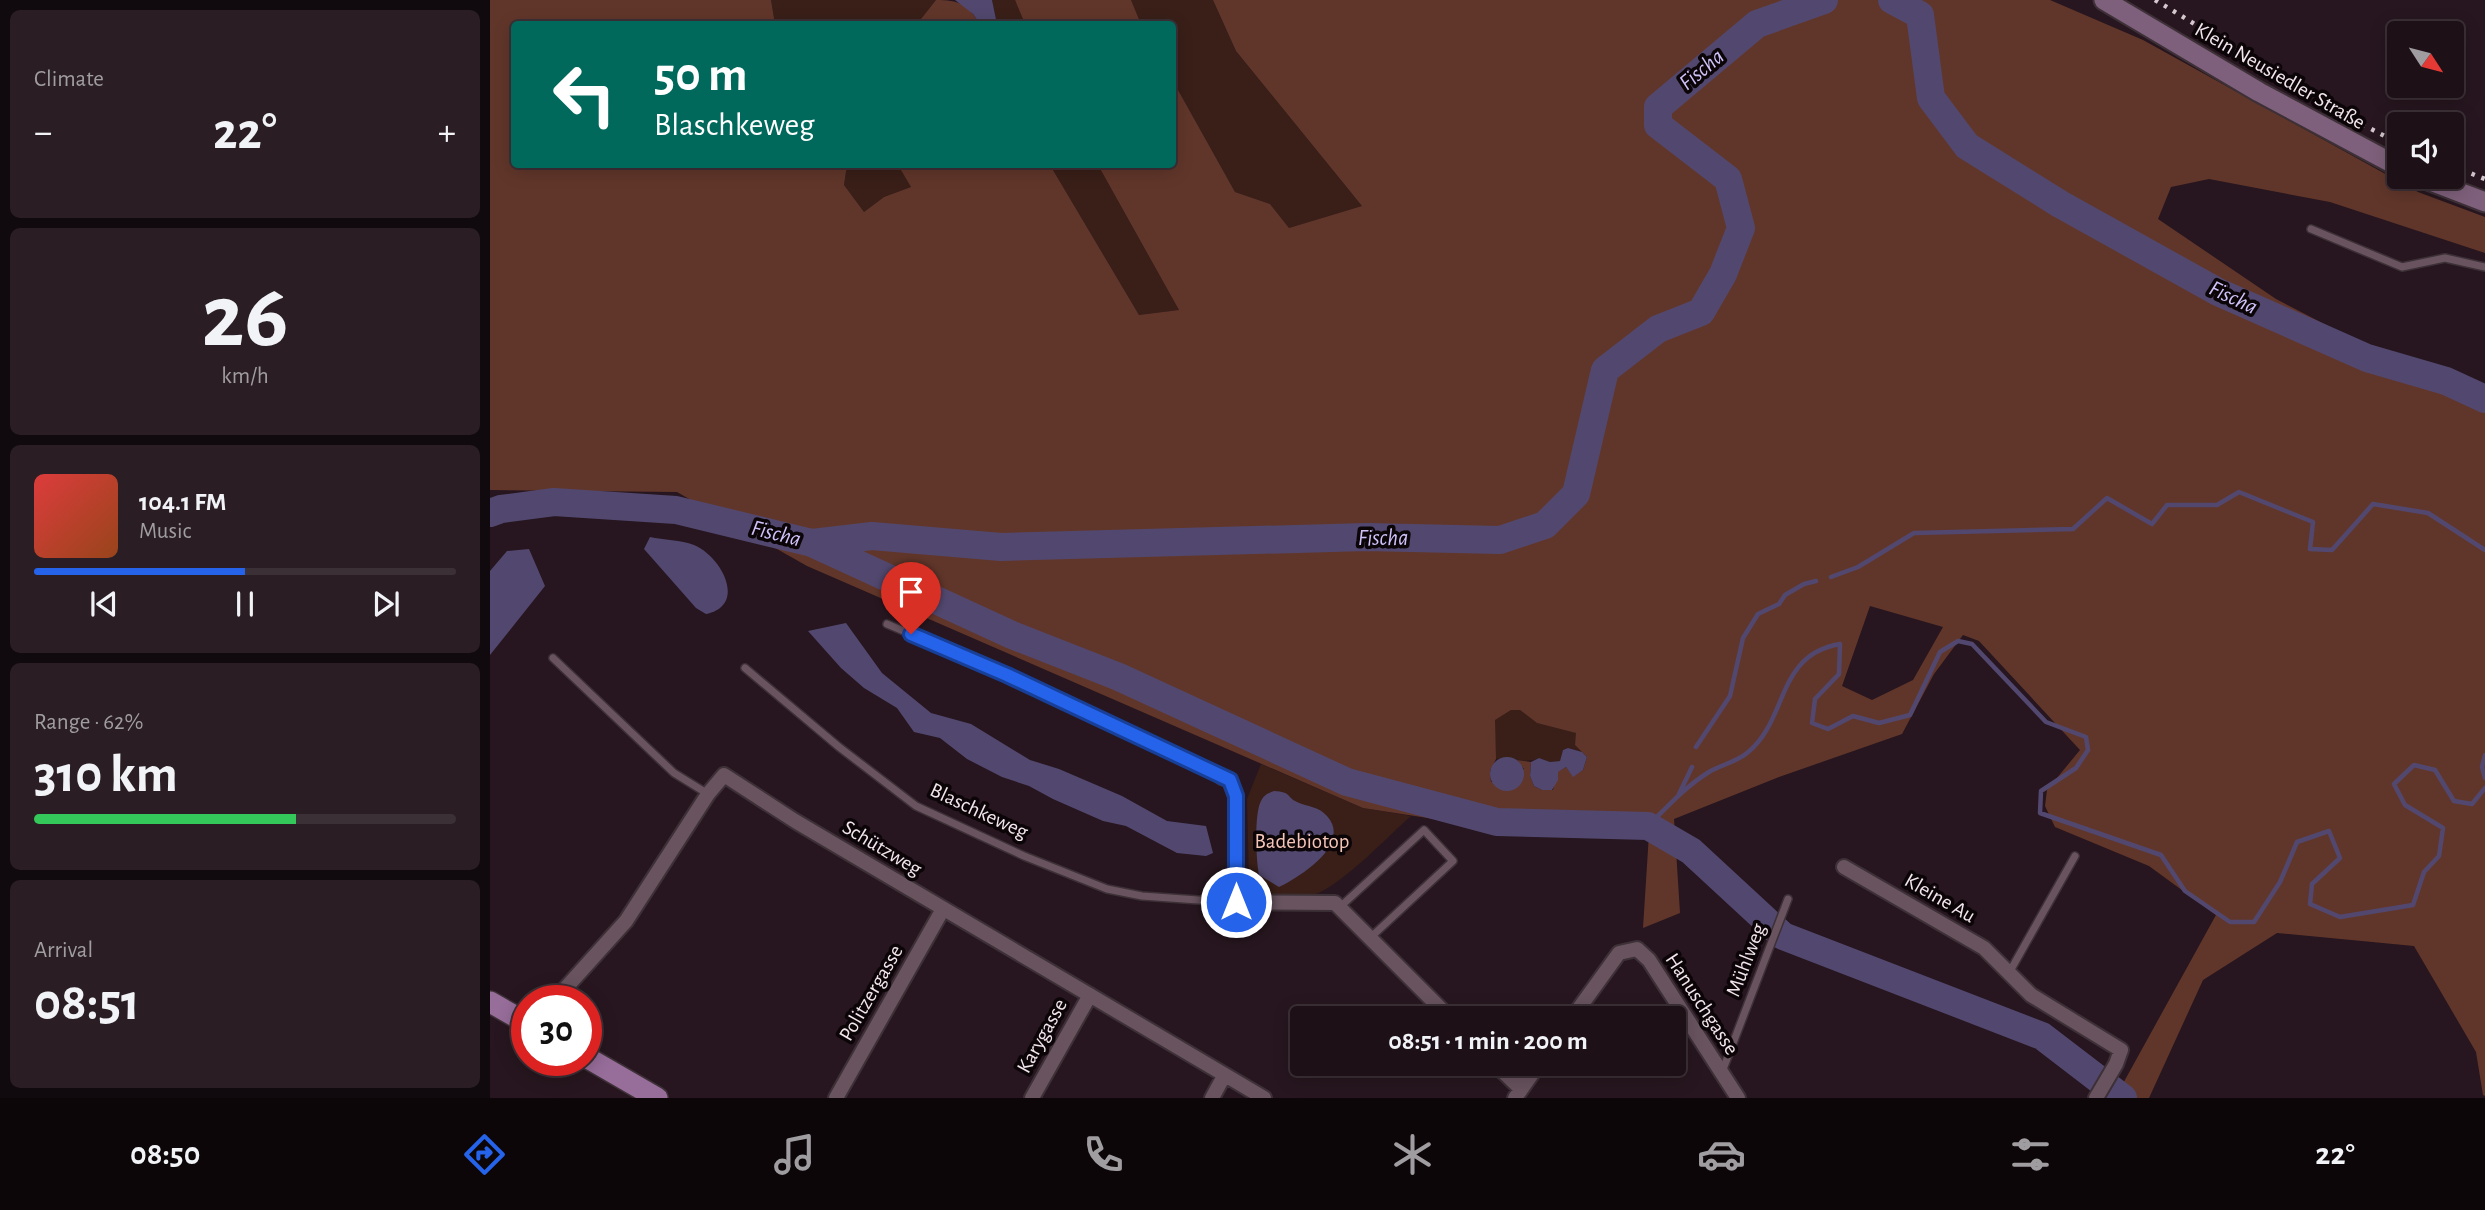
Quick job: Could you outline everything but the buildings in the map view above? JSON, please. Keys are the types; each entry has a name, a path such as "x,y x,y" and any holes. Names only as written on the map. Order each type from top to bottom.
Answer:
{"main road":[{"name":"Klein Neusiedler Straße","path":"2104,0 2259,92 2387,161"},
{"path":"2451,189 2485,202"},
{"path":"490,1002 511,1014"},
{"path":"602,1066 657,1098"}],"street":[{"name":"Schützweg","path":"568,985 626,921 708,794 724,775 795,821 1264,1098"},
{"path":"1222,776 1230,780 1236,796 1231,902"},
{"name":"Kleine Au","path":"1844,867 1984,948 2031,995 2121,1050 2096,1098"},
{"name":"Blaschkeweg","path":"1231,902 1335,903 1339,908"},
{"path":"1339,908 1438,1006"},
{"name":"Politzergasse","path":"836,1098 943,909"},
{"name":"Hanuschgasse","path":"1581,1006 1619,953 1637,949 1649,960 1678,1006"},
{"name":"Karygasse","path":"1032,1098 1090,995"},
{"name":"Hanuschgasse","path":"1686,1018 1738,1098"},
{"path":"1212,1098 1224,1076"},
{"path":"1504,1076 1518,1094 1531,1076"}],"lane":[{"path":"2311,229 2402,267 2445,258 2485,267"},
{"path":"887,624 1007,675 1222,776"},
{"path":"552,658 674,774 708,794"},
{"name":"Blaschkeweg","path":"745,668 839,747 916,806 1024,856 1107,888 1142,895 1231,902"},
{"path":"1339,908 1424,830 1453,860 1370,938"},
{"path":"2009,974 2075,856"},
{"name":"Mühlweg","path":"1721,1073 1788,898"}],"green space":[{"path":"771,0 936,0 919,21 774,21"},
{"path":"992,0 1015,0 1024,21 996,21"},
{"path":"1131,0 1213,0 1236,51 1362,206 1289,228 1270,204 1235,192 1176,86 1176,21 1140,21"},
{"path":"847,168 900,168 911,187 884,197 864,212 844,185"},
{"path":"1052,168 1100,168 1179,310 1139,315"},
{"path":"1511,710 1520,710 1537,723 1577,733 1575,745 1582,752 1568,748 1563,750 1560,761 1550,762 1539,758 1528,761 1496,759 1494,720"},
{"name":"Badebiotop","path":"1261,764 1363,808 1411,816 1362,862 1320,892 1299,897 1264,894 1249,882 1247,799"}],"shaded area":[{"path":"490,0 771,0 774,21 511,21 511,168 847,168 844,185 864,212 884,197 911,187 900,168 1052,168 1139,315 1179,310 1100,168 1176,168 1176,86 1235,192 1270,204 1289,228 1362,206 1236,51 1213,0 2050,0 2143,40 2387,175 2387,189 2413,189 2485,217 2485,253 2330,202 2209,179 2171,187 2158,219 2276,299 2446,387 2485,404 2485,1096 2476,1052 2414,946 2277,933 2203,980 2149,1098 2115,1098 2216,915 2149,866 2055,827 2045,806 2047,790 2080,750 1979,641 1963,635 1934,674 1902,734 1779,777 1674,819 1680,913 1643,928 1649,834 1486,827 1363,808 807,566 677,492 490,490","holes":["1870,606 1943,627 1913,680 1872,700 1842,686","1511,710 1520,710 1537,723 1576,733 1575,745 1587,757 1583,770 1573,776 1566,767 1557,772 1553,790 1542,790 1534,786 1530,776 1531,762 1517,760 1524,769 1491,782 1490,771 1496,759 1495,720"]},
{"path":"936,0 962,4 978,21 919,21"},
{"path":"955,0 992,0 996,21 978,21"},
{"path":"1015,0 1131,0 1140,21 1024,21"},
{"path":"650,537 694,545 713,559 721,569 728,591 726,601 719,609 706,614 696,608 644,549"},
{"path":"529,549 545,586 490,655 490,571 507,551"},
{"path":"846,623 882,673 931,713 971,724 1030,760 1059,769 1122,796 1167,821 1206,826 1213,853 1206,856 1177,853 1126,826 1103,821 1029,786 1002,777 967,759 940,738 914,732 897,708 864,688 841,668 808,631"},
{"path":"1568,748 1582,752 1587,757 1583,770 1573,777 1566,767 1558,772 1558,780 1552,790 1542,790 1534,786 1530,776 1531,762 1539,758 1550,762 1560,761 1563,750"},
{"path":"1507,757 1519,762 1524,774 1519,786 1507,791 1495,786 1490,774 1495,762"},
{"path":"1274,791 1284,792 1297,802 1320,810 1333,827 1329,848 1321,858 1279,887 1259,875 1256,848 1259,807 1263,797"}],"waterway":[{"name":"Fischa","path":"490,513 554,502 676,510 812,543 872,536 1001,547 1367,537 1500,540 1545,525 1576,494 1605,370 1658,329 1701,312 1723,274 1741,228 1728,179 1658,125 1658,107 1757,24 1824,0"},
{"name":"Fischa","path":"1892,0 1920,15 1931,98 1967,146 2060,204 2218,292 2367,358 2446,381 2485,399"},
{"path":"1831,577 1858,567 1914,533 2073,529 2107,498 2152,524 2167,505 2217,505 2239,492 2313,522 2310,549 2332,550 2373,504 2428,513 2485,550"},
{"path":"812,543 1012,635 1119,677 1347,782 1497,822 1648,826 1691,851 1783,936 2042,1036 2123,1098"},
{"path":"1696,747 1730,696 1743,638 1758,614 1779,604 1785,595 1804,584 1816,581"},
{"path":"1648,826 1701,778 1747,753 1770,724 1793,675 1804,661 1819,650 1840,644 1839,674 1815,699 1812,723 1828,729 1853,716 1879,723 1910,715 1940,652 1958,641 1972,644 2046,722 2086,737 2088,750 2076,768 2041,791 2040,813 2161,855 2185,891 2230,922 2254,922 2280,882 2297,842 2329,831 2340,858 2312,884 2310,904 2340,917 2413,905 2424,872 2439,856 2443,828 2405,805 2394,784 2414,765 2435,770 2454,801 2472,804 2485,788"},
{"path":"2485,755 2482,767 2485,778"},
{"path":"1679,794 1692,767"}],"railway":[{"path":"2155,0 2306,92 2387,137"},
{"path":"2464,171 2485,179"}],"route":[{"path":"911,634 1007,675 1230,780 1236,796 1236,902"}]}
